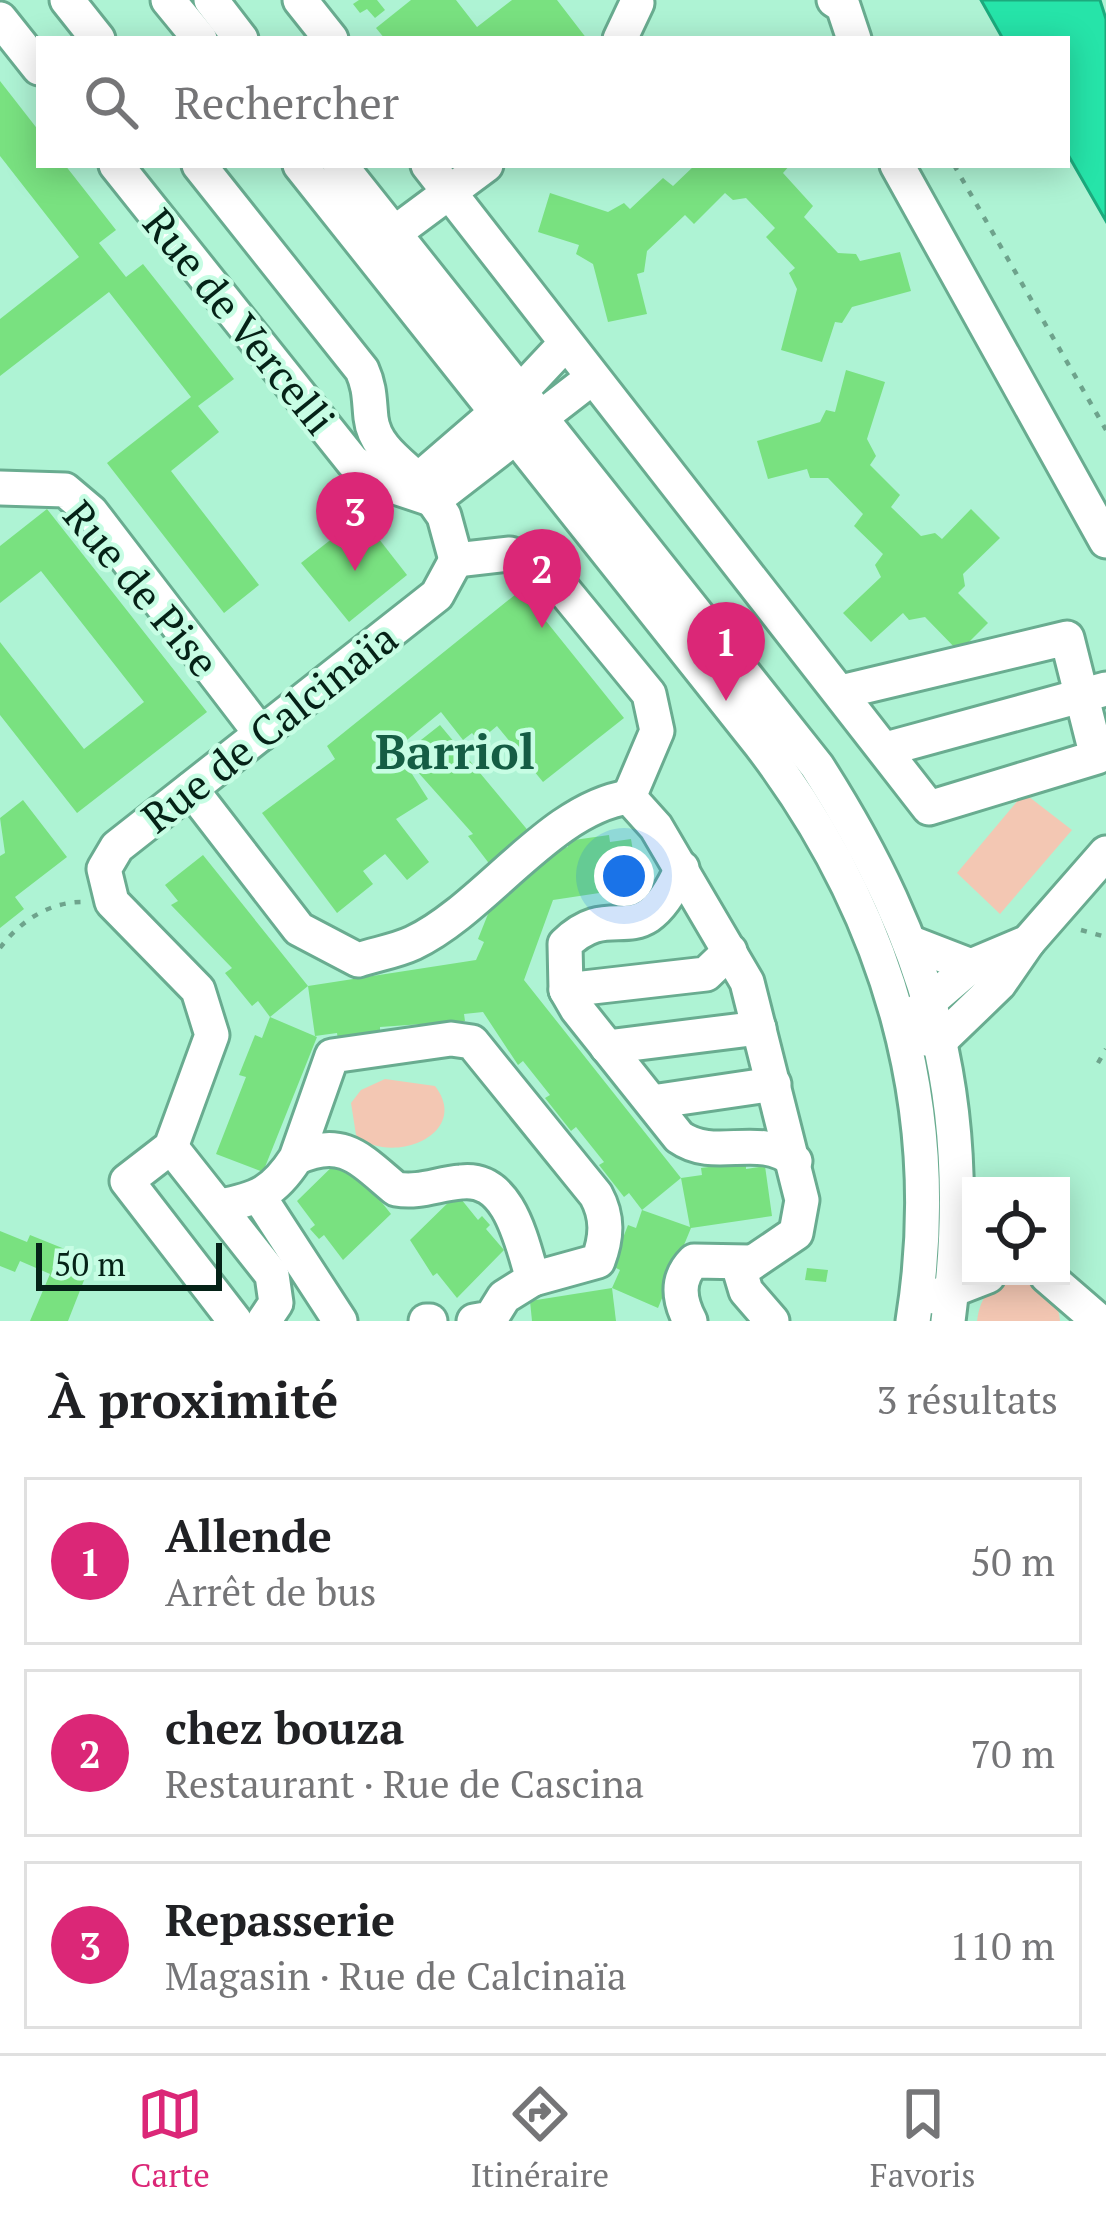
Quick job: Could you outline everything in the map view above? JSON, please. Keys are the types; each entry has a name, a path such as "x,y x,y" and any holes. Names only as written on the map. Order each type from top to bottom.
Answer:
{"street":[{"path":"67,0 96,36"},
{"path":"168,0 198,36"},
{"path":"211,0 239,36"},
{"path":"300,0 329,36"},
{"path":"838,2 853,36"},
{"path":"621,36 637,3"},
{"path":"0,19 36,64"},
{"name":"Rue de Vercelli","path":"118,168 353,462 389,485 426,490"},
{"name":"Rue de Vercelli","path":"201,168 362,370 370,388 371,424 383,449 426,490 456,560"},
{"path":"303,168 381,243 517,413 817,766 876,863 914,944 930,997 956,1150 933,1311"},
{"path":"342,168 381,243"},
{"path":"381,243 438,178 475,168"},
{"path":"899,168 1106,542"},
{"path":"438,178 929,808 1097,757 1094,691 1067,638 842,692"},
{"path":"426,490 517,413 565,344"},
{"path":"517,413 592,378"},
{"path":"517,413 803,801 861,907 902,1025 924,1163 933,1311"},
{"name":"Rue de Pise","path":"0,488 65,490 91,512 261,734"},
{"path":"456,560 510,554 544,566 649,694 657,731 629,797"},
{"name":"Rue de Calcinaïa","path":"112,902 104,869 116,847 437,595 456,560"},
{"path":"886,749 1094,691"},
{"path":"191,789 298,929 358,959 413,944 562,829 608,800 629,797"},
{"path":"629,797 682,868 747,982 802,1200 796,1233 740,1271 740,1281 772,1321"},
{"path":"902,1025 926,1040 940,1041 999,984 1106,853"},
{"path":"682,868 668,902 655,916 591,926 565,944 566,990 652,1102 696,1148 758,1144 778,1148 795,1162"},
{"path":"112,902 198,990 212,1035 171,1147 127,1180 236,1321"},
{"path":"902,1025 971,966 1028,943"},
{"path":"914,944 971,966"},
{"path":"566,990 706,974 730,951"},
{"path":"608,1046 759,1028"},
{"path":"220,1206 260,1198 278,1186 296,1158 332,1056 452,1040 472,1042 605,1212 598,1261 533,1279 504,1297 485,1320"},
{"path":"652,1102 774,1084"},
{"path":"296,1158 337,1146 356,1152 396,1189 428,1190 465,1180 488,1188 513,1217 533,1279"},
{"path":"171,1147 272,1275 276,1303 264,1321"},
{"path":"956,1150 971,1177"},
{"path":"260,1198 340,1321"},
{"path":"690,1321 681,1291 688,1266 749,1262"},
{"path":"933,1311 975,1285"},
{"path":"968,1321 971,1298 982,1285"},
{"path":"1054,1285 1070,1321"},
{"path":"1058,1285 1099,1321"}],"path":[{"path":"956,168 1106,430"},
{"path":"0,948 11,934 59,901 112,902"},
{"path":"1081,930 1106,937"},
{"path":"1098,1064 1106,1049"}],"shaded area":[{"path":"981,0 1100,0 1106,19 1106,221 1070,158 1070,36 1001,36"},
{"path":"1024,793 1072,830 1000,914 957,873"},
{"path":"385,1079 435,1086 444,1103 443,1118 435,1131 406,1146 388,1148 356,1135 351,1103 361,1090"},
{"path":"998,1285 1039,1285 1056,1305 1060,1321 977,1321 989,1291"}],"building":[{"path":"377,0 385,10 375,18 367,9 360,13 353,4"},
{"path":"411,0 456,0 477,27 512,0 557,0 585,36 383,36 376,28"},
{"path":"0,81 36,127 36,168 67,168 116,230 99,243 126,277 143,264 234,379 198,406 219,432 171,471 259,585 224,613 107,463 191,397 109,292 0,376 0,319 79,257 0,156"},
{"path":"692,168 787,168 783,173 813,206 804,217 838,253 856,254 860,261 900,252 911,291 852,307 842,323 835,322 822,362 781,350 797,289 789,273 795,268 766,237 775,228 746,198 733,200 725,193 694,224 685,215 647,251 644,272 637,274 647,314 608,322 593,264 576,254 579,245 538,232 550,193 608,212 624,203 630,209 663,178 673,186"},
{"path":"846,370 885,382 867,439 876,456 870,465 900,495 891,507 921,536 935,533 942,539 971,509 1000,538 963,574 965,586 958,593 988,623 959,652 925,617 909,620 903,613 871,642 843,613 881,577 875,565 883,554 854,526 863,514 828,478 810,478 807,469 768,479 757,441 820,422 826,410 835,412"},
{"path":"47,509 207,712 77,813 0,715 0,642 84,749 144,702 41,571 0,603 0,546"},
{"path":"361,516 407,575 349,622 301,563"},
{"path":"521,590 624,718 543,782 497,726 479,741 472,733 463,740 441,712 396,749 428,799 396,819 429,862 407,880 385,854 363,871 373,884 337,913 262,813 335,759 327,746"},
{"path":"440,725 545,851 568,847 567,841 609,835 610,842 631,839 639,887 553,900 524,980 681,1178 642,1210 629,1193 624,1197 599,1165 604,1162 576,1127 571,1131 545,1098 550,1095 523,1061 518,1065 483,1012 464,1014 465,1021 380,1027 380,1034 338,1040 337,1033 315,1036 308,986 476,960 484,942 478,939 494,899 500,901 510,880 491,866 468,836 473,834 416,770 420,767 407,751"},
{"path":"23,800 67,857 15,897 24,909 0,928 0,856 5,853 0,818"},
{"path":"203,855 308,986 270,1017 258,1001 252,1006 225,973 232,968 171,905 178,901 165,885"},
{"path":"270,1017 317,1037 263,1172 216,1154 246,1077 239,1075 255,1035 262,1038"},
{"path":"344,1155 391,1214 343,1260 324,1235 319,1239 310,1229 315,1225 297,1201"},
{"path":"746,1162 746,1169 765,1166 772,1216 691,1228 658,1308 612,1288 620,1270 612,1266 628,1225 636,1228 642,1210 690,1227 681,1178 702,1175 701,1168"},
{"path":"457,1194 478,1220 482,1216 490,1225 486,1229 504,1250 457,1298 437,1273 433,1276 410,1240"},
{"path":"0,1231 27,1242 30,1235 92,1260 68,1321 30,1321 50,1274 20,1261 15,1272 0,1266"},
{"path":"807,1268 828,1270 826,1282 805,1280"},
{"path":"612,1288 616,1321 532,1321 530,1301"}],"place":[{"name":"Repasserie","path":"355,571"},
{"name":"chez bouza","path":"542,628"},
{"name":"Allende","path":"726,701"}],"district":[{"name":"Barriol","path":"455,751"}]}
